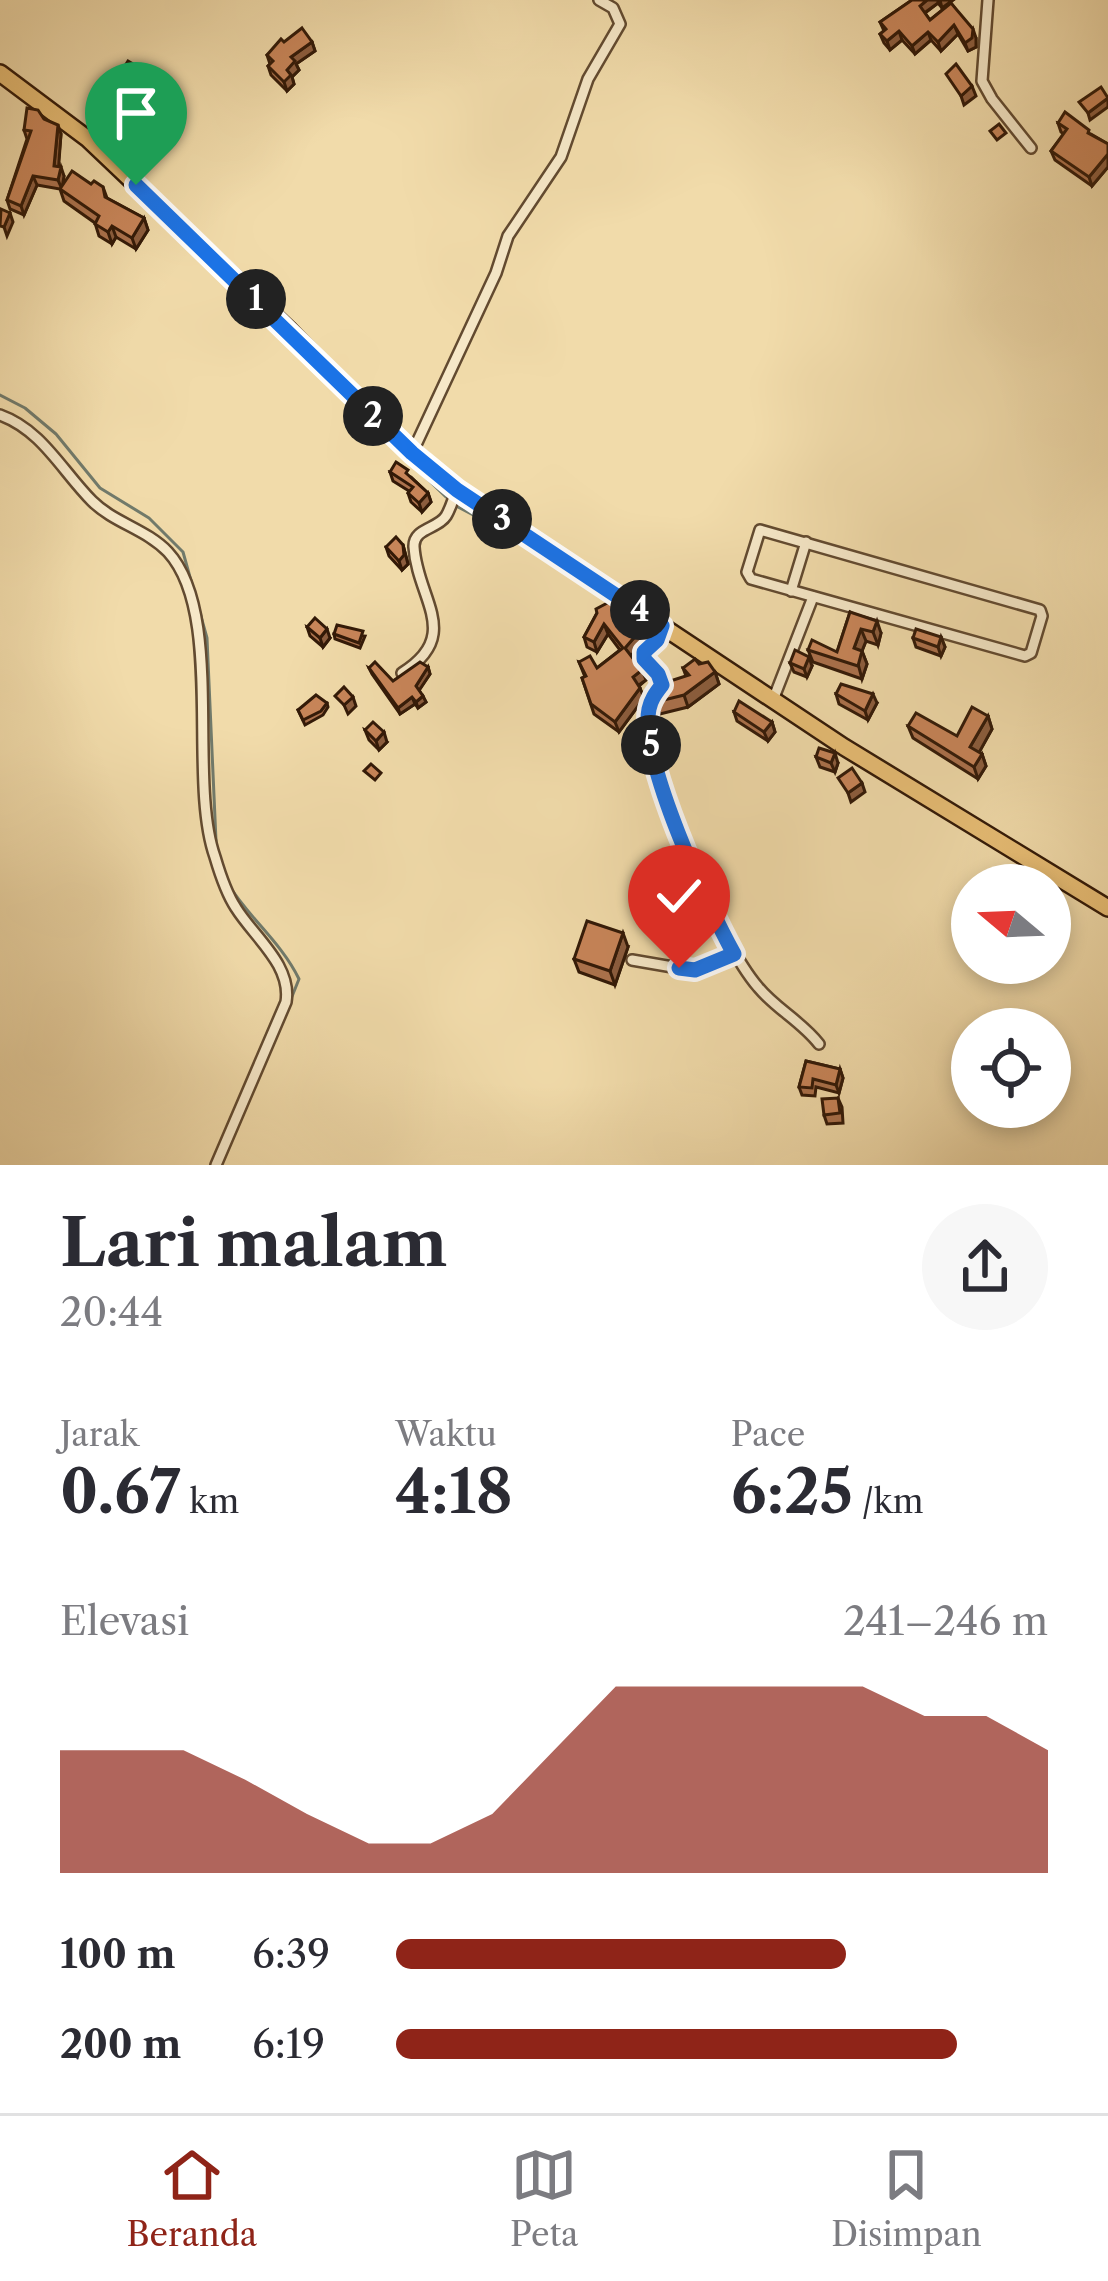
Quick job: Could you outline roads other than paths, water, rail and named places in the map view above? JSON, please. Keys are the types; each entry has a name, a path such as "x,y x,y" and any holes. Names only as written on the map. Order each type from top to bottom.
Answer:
{"main road":[{"path":"0,73 88,139 412,453 457,490 773,700 1108,908"}],"street":[{"path":"412,453 496,273 508,236 561,157 587,79 620,24 613,8 599,0"},
{"path":"988,0 982,81 1031,148"},
{"path":"88,139 110,112"},
{"path":"0,415 19,423 55,454 97,506 151,537 170,554 189,597 198,633 213,854 235,907 274,959 288,990 216,1165"},
{"path":"402,673 429,649 436,627 421,587 414,547 420,533 445,518 457,490"},
{"path":"760,530 806,542 1036,608 1042,616 1031,653 1025,656 751,579 747,572 760,530"},
{"path":"791,590 806,542"},
{"path":"773,700 813,596"},
{"path":"662,626 657,640 644,652 662,685 649,709 649,736 662,796 734,954 762,992 819,1044"},
{"path":"632,960 690,970 734,954"}],"waterway":[{"path":"274,327 289,341"},
{"path":"0,395 25,408 56,434 100,488 149,518 183,552 207,638 216,841"},
{"path":"376,429 446,497"},
{"path":"458,507 515,537"},
{"path":"894,786 968,831"},
{"path":"228,884 299,979 289,1004"},
{"path":"250,1098 262,1068"}]}
